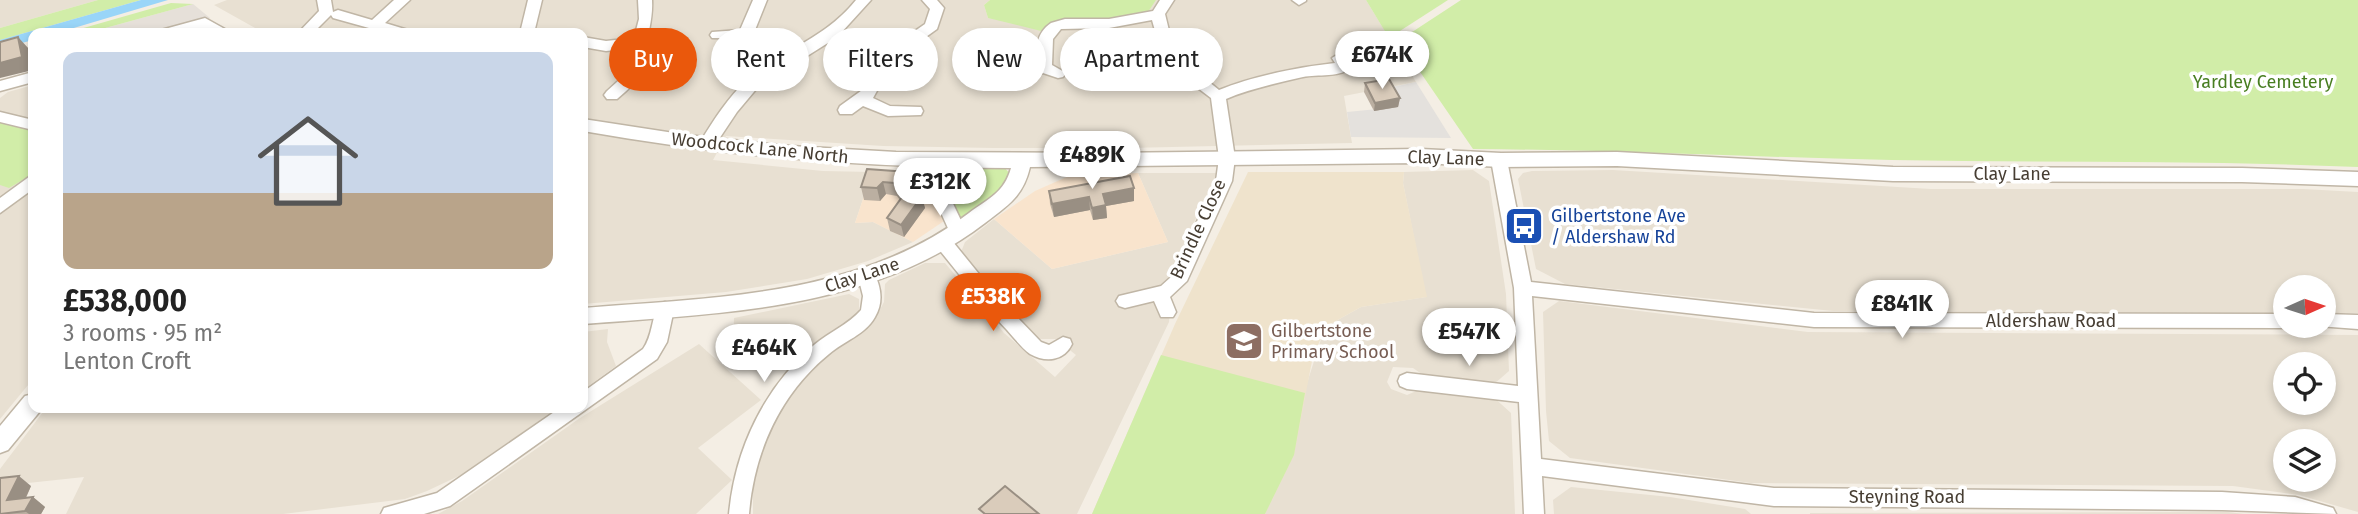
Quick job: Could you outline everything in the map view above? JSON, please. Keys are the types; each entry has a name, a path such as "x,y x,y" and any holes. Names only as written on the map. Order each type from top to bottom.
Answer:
{"street":[{"path":"310,28 326,12 324,0"},
{"path":"376,24 402,0"},
{"path":"528,28 535,0"},
{"path":"644,28 645,0"},
{"path":"748,28 760,0"},
{"path":"840,28 864,0"},
{"path":"1167,0 1158,14 1166,49 1182,62 1187,72 1198,82 1218,96 1227,159"},
{"path":"930,28 937,8 933,1"},
{"path":"1046,35 1055,26 1081,22 1104,24 1158,14"},
{"path":"338,15 388,28"},
{"path":"186,28 205,23 215,28"},
{"path":"707,144 736,100 748,88 823,41"},
{"path":"588,43 609,46"},
{"path":"1046,51 1051,70 1046,71"},
{"path":"1218,96 1245,85 1277,80 1302,72 1345,68"},
{"path":"0,86 28,78"},
{"path":"612,95 617,91"},
{"path":"846,110 871,91"},
{"path":"862,100 888,111 915,111"},
{"path":"0,117 28,124"},
{"name":"Woodcock Lane North","path":"588,126 794,155 1022,161"},
{"name":"Clay Lane","path":"588,316 774,298 867,276 915,258 950,237 1016,186 1022,161 1422,156 1499,160 1612,159 1894,174 2271,175 2358,178"},
{"name":"Brindle Close","path":"1125,301 1160,293 1178,281 1224,181 1227,159"},
{"path":"915,160 941,195 950,237 990,300 1034,348 1053,352 1063,344"},
{"path":"1499,160 1523,288 1534,514"},
{"path":"3,200 28,183"},
{"path":"738,513 741,488 752,454 784,389 794,374 821,349 866,316 872,307 872,293 867,276"},
{"name":"Aldershaw Road","path":"1523,288 1814,320 2273,321"},
{"name":"Brindle Close","path":"1160,293 1167,312"},
{"path":"588,398 650,354 658,342 665,309"},
{"path":"2336,321 2358,322"},
{"path":"1407,381 1527,395"},
{"path":"0,443 28,410"},
{"path":"391,514 443,500 568,413"},
{"name":"Steyning Road","path":"1531,466 1777,506 2222,501 2295,506 2326,514"}],"shaded area":[{"path":"0,0 98,0 0,28"},
{"path":"227,0 990,0 984,5 988,18 1048,24 1061,20 1105,20 1156,0 1366,0 1416,82 1344,96 1352,143 993,148 883,146 726,136 713,160 823,171 872,172 855,223 873,222 913,242 868,261 807,279 726,292 588,304 588,28 255,28 214,5"},
{"path":"193,4 210,18 193,28 105,28"},
{"path":"1416,82 1451,138 1351,137 1347,112 1398,107 1388,88"},
{"path":"28,86 28,385 0,419 0,98 8,92"},
{"path":"1473,170 1489,181 1506,294 1509,371 1493,385 1426,377 1413,368 1393,367 1387,382 1391,389 1407,395 1421,389 1491,395 1511,413 1515,514 1265,514 1325,327 1361,307 1426,297 1403,183 1404,172"},
{"path":"1613,170 1931,189 2303,189 2358,192 2358,313 2336,313 2336,275 2273,275 2273,313 1833,311 1565,284 1536,269 1518,179 1523,173"},
{"path":"872,172 917,176 935,195 944,221 913,242 873,222 855,223"},
{"name":"Gilbertstone Primary School","path":"1248,172 1404,172 1403,183 1427,297 1361,307 1325,327 1312,361 1294,455 1265,514 1092,514 1175,324"},
{"path":"1138,173 1217,173 1164,287 1170,310 1169,322 1077,514 753,514 753,483 762,446 782,407 816,365 876,317 884,302 885,284 925,263 945,263 1004,333 1055,377 1076,355 1056,339 1038,339 1018,324 961,252 965,242 994,219 1052,269 1168,242"},
{"path":"1138,173 1168,242 1052,269 994,219 1035,191 1069,176"},
{"path":"849,294 859,299 859,312 810,346 789,367 733,347 734,318"},
{"path":"1559,301 1808,332 2273,335 2273,338 2336,338 2336,335 2358,335 2358,512 2299,495 2277,492 2336,492 2336,429 2273,429 2273,491 2233,486 1751,483 1570,458 1549,441 1543,312"},
{"path":"608,329 607,342 616,366 588,386 588,331"},
{"path":"699,344 761,400 698,448 732,480 696,514 438,514 462,501 580,418"},
{"path":"42,413 550,413 463,474 427,491 405,499 283,514 66,514 84,477 0,486 0,469"},
{"path":"1571,487 1670,497 1745,509 1751,514 1554,514 1553,500"},
{"path":"1810,513 2244,514 1810,514"}],"green space":[{"path":"98,0 141,0 42,28 28,28 28,32 0,40 0,28"},
{"path":"990,0 1156,0 1148,12 1115,19 1062,20 1044,28 1029,28 988,18 984,5"},
{"path":"1366,0 1448,0 1389,38"},
{"name":"Yardley Cemetery","path":"1461,0 2358,0 2358,167 2242,163 1892,160 1473,149 1403,47 1406,36"},
{"path":"171,3 193,4 105,28 84,28"},
{"path":"0,122 28,129 28,177 9,188 0,185"},
{"path":"1004,167 1010,174 1010,182 959,220 928,171"},
{"path":"1161,355 1305,393 1294,455 1265,514 1092,514"}],"water":[{"path":"141,0 168,0 74,28 42,28"},
{"path":"28,32 28,41 0,49 0,40"}],"building":[{"path":"18,37 22,57 0,63 0,42"},
{"path":"1389,79 1400,98 1375,103 1365,83"},
{"path":"867,169 908,172 922,196 901,225 887,218 902,197 894,183 883,182 877,188 861,187"},
{"path":"1130,176 1134,188 1103,194 1106,205 1092,208 1089,197 1052,204 1049,191"},
{"path":"19,476 7,500 33,497 25,511 0,514 0,478"},
{"path":"1005,486 1039,514 985,514 979,509"}],"place":[{"name":"Gilbertstone Ave / Aldershaw Rd","path":"1524,226"},
{"name":"Gilbertstone Primary School","path":"1244,341"}]}
